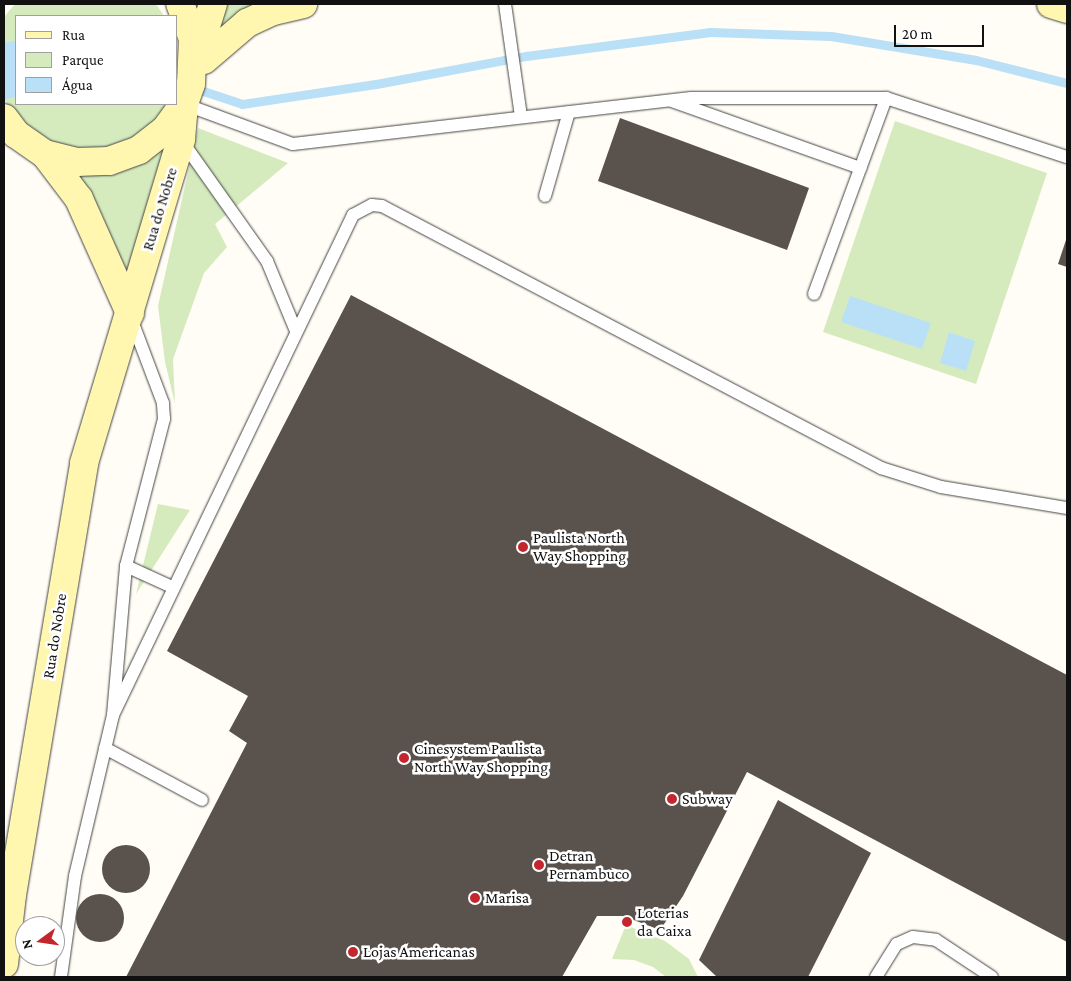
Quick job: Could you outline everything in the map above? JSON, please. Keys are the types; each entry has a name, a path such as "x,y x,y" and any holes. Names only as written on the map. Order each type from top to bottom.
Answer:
{"main road":[{"path":"180,4 193,40 197,65"},
{"path":"45,154 77,162 109,161 140,150 165,130 185,100 197,65 213,4"},
{"path":"197,65 247,24 273,11 303,4"},
{"path":"1051,4 1067,9"},
{"name":"Rua do Nobre","path":"4,964 12,895 84,463 181,140 185,100"},
{"path":"4,118 16,134 45,154 79,199 130,314"}],"lane":[{"path":"505,4 521,117"},
{"path":"185,100 293,144 669,100 886,98 1067,157"},
{"path":"814,294 886,98"},
{"path":"669,100 860,168"},
{"path":"545,196 569,112"},
{"path":"181,140 267,261 296,331"},
{"path":"113,715 172,587 353,215 372,205 382,206 881,468 941,487 1067,508"},
{"path":"61,977 76,876 113,715 126,566 164,419 163,403 136,338 130,314"},
{"path":"126,566 172,587"},
{"path":"105,748 202,800"},
{"path":"876,977 897,944 913,937 936,940 992,977"}],"green space":[{"path":"15,4 156,4 163,15 15,15 15,105 165,105 153,122 122,145 86,154 49,143 20,123 4,99 4,17"},
{"path":"226,4 285,4 215,55"},
{"path":"895,121 1047,173 976,384 823,332"},
{"path":"198,128 288,163 215,224 227,247 204,273 173,359 175,404 165,362 158,306"},
{"path":"168,136 131,293 65,170"},
{"path":"158,504 190,510 136,594"},
{"path":"626,925 665,941 689,959 698,977 666,977 653,967 634,960 612,959"}],"water":[{"path":"850,296 931,323 922,349 841,322"},
{"path":"949,332 975,341 966,371 940,363"}],"building":[{"path":"620,118 809,188 787,250 598,181"},
{"path":"1067,237 1067,267 1058,264"},
{"name":"Paulista North Way Shopping","path":"351,295 1067,675 1067,942 747,772 683,896 660,930 623,916 597,916 562,977 126,977 247,743 229,731 248,696 167,651"},
{"path":"778,800 871,853 808,977 717,977 699,960"},
{"path":"126,845 135,847 143,852 148,860 150,869 148,878 143,886 135,891 126,893 117,891 109,886 104,878 102,869 104,860 109,852 117,847"},
{"path":"100,894 109,896 117,901 122,909 124,918 122,927 117,935 109,940 100,942 91,940 83,935 78,927 76,918 78,909 83,901 91,896"}],"waterway":[{"path":"178,83 242,104 376,84 526,56 710,32 831,36 976,60 1067,83"},
{"path":"4,72 15,68"}],"place":[{"name":"Paulista North Way Shopping","path":"523,547"},
{"name":"Cinesystem Paulista North Way Shopping","path":"404,758"},
{"name":"Subway","path":"672,799"},
{"name":"Detran Pernambuco","path":"539,865"},
{"name":"Marisa","path":"475,898"},
{"name":"Loterias da Caixa","path":"627,922"},
{"name":"Lojas Americanas","path":"353,952"}]}
